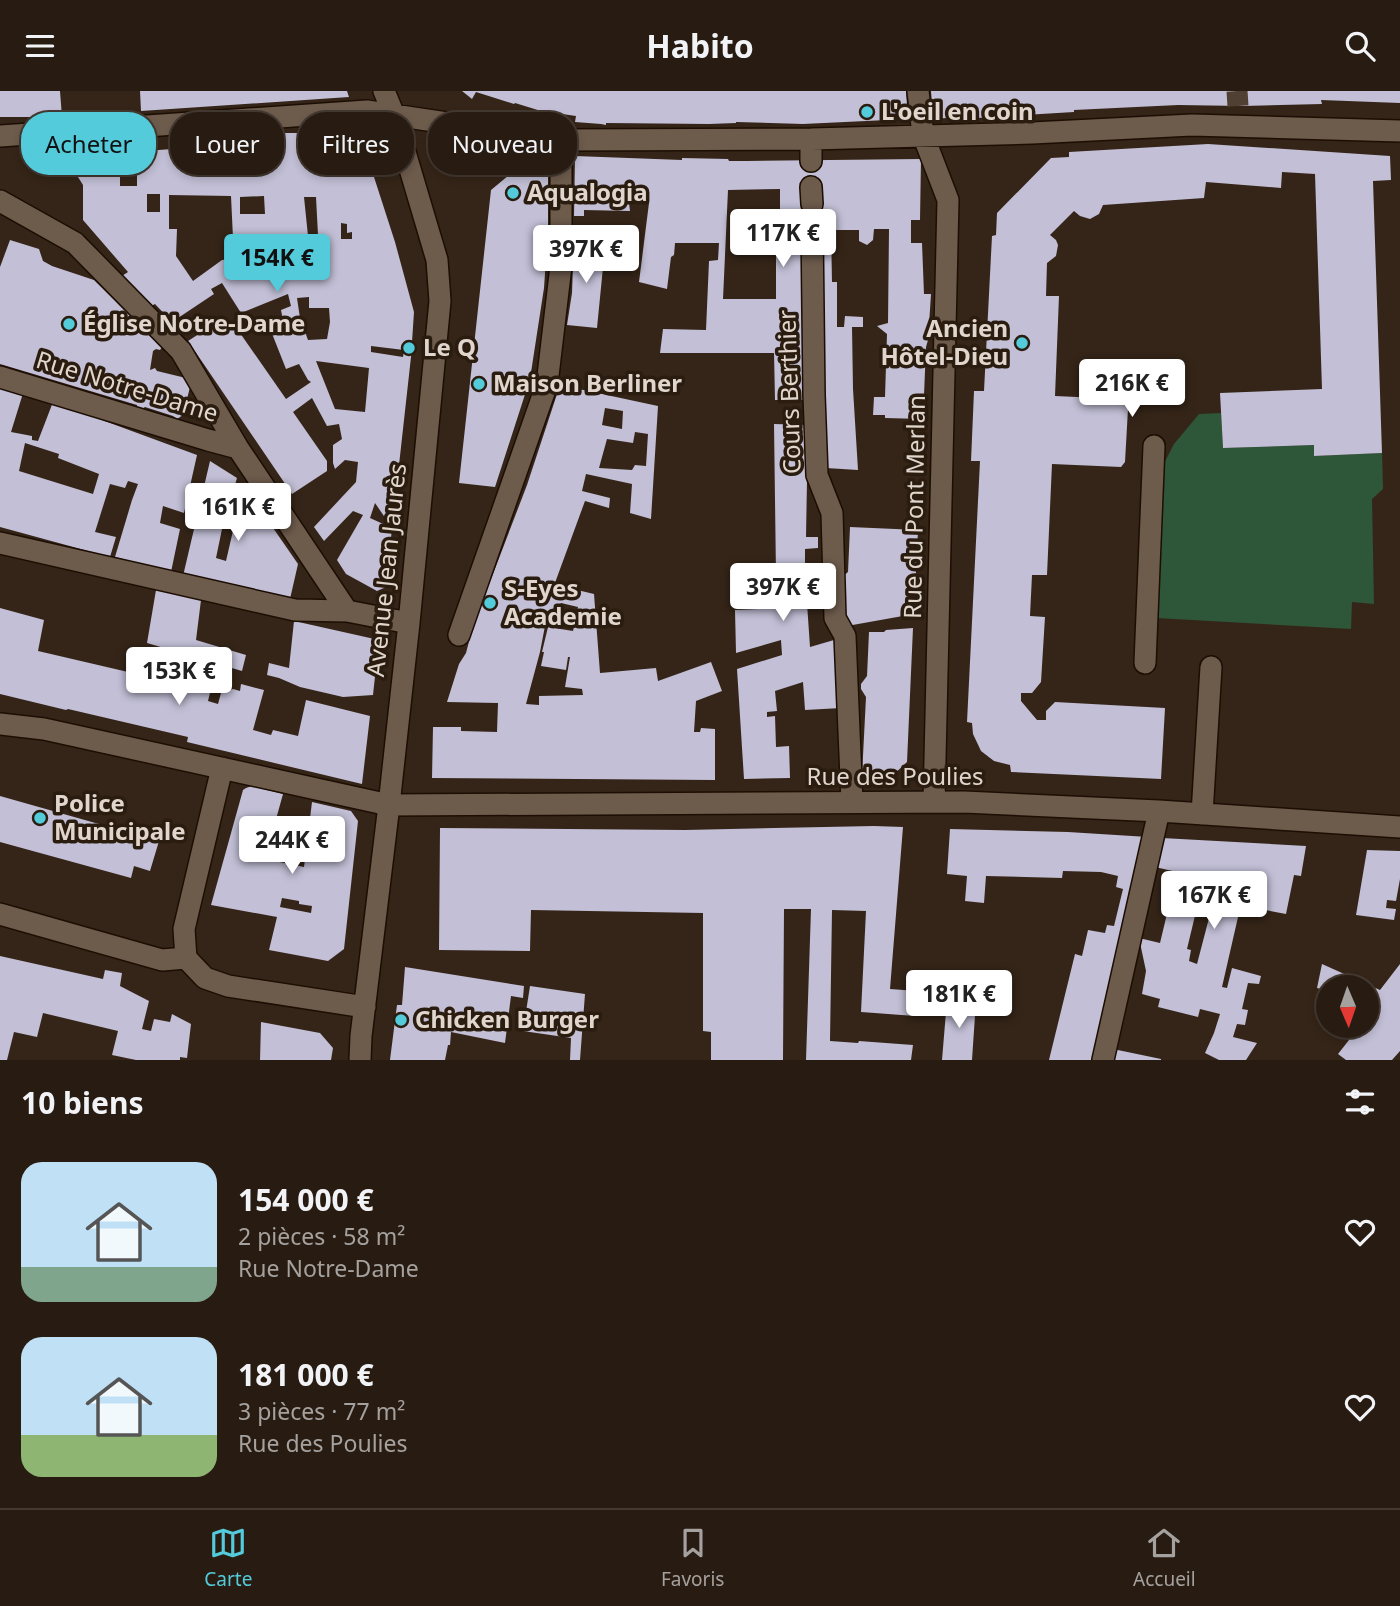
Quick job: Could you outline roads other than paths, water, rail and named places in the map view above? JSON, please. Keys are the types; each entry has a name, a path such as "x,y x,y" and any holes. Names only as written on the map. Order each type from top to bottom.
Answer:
{"street":[{"name":"Avenue Jean Jaurès","path":"384,91 393,112"},
{"name":"Rue du Pont Merlan","path":"918,91 923,135 948,199 934,802"},
{"path":"352,112 374,112"},
{"path":"0,136 298,116"},
{"path":"577,140 811,139 1032,133 1192,125 1238,116 1400,131"},
{"path":"811,139 811,161"},
{"name":"Avenue Jean Jaurès","path":"360,1060 409,623 440,301 437,260 412,175"},
{"path":"460,635 547,384 561,266 561,175"},
{"name":"Rue Notre-Dame","path":"2,209 75,243 181,351 238,448 346,611"},
{"name":"Cours Berthier","path":"812,226 817,475 832,513 835,618 845,636 852,802"},
{"name":"Rue Notre-Dame","path":"0,377 238,448"},
{"path":"1145,663 1154,446"},
{"path":"0,543 295,610 346,611 409,623"},
{"path":"1202,814 1211,667"},
{"name":"Rue des Poulies","path":"0,724 44,729 389,806 964,802 1159,811 1400,827"},
{"path":"222,768 184,929 186,958 205,978 228,986 365,1007"},
{"path":"1103,1060 1159,811"},
{"path":"0,914 162,960 186,958"}],"tunnel":[{"path":"1237,91 1238,106"}],"place":[{"name":"L'oeil en coin","path":"867,112"},
{"name":"Aqualogia","path":"513,193"},
{"name":"Église Notre-Dame","path":"69,324"},
{"name":"Ancien Hôtel-Dieu","path":"1022,343"},
{"name":"Le Q","path":"409,348"},
{"name":"Maison Berliner","path":"479,384"},
{"name":"S-Eyes Academie","path":"490,603"},
{"name":"Police Municipale","path":"40,818"},
{"name":"Chicken Burger","path":"401,1020"}]}
